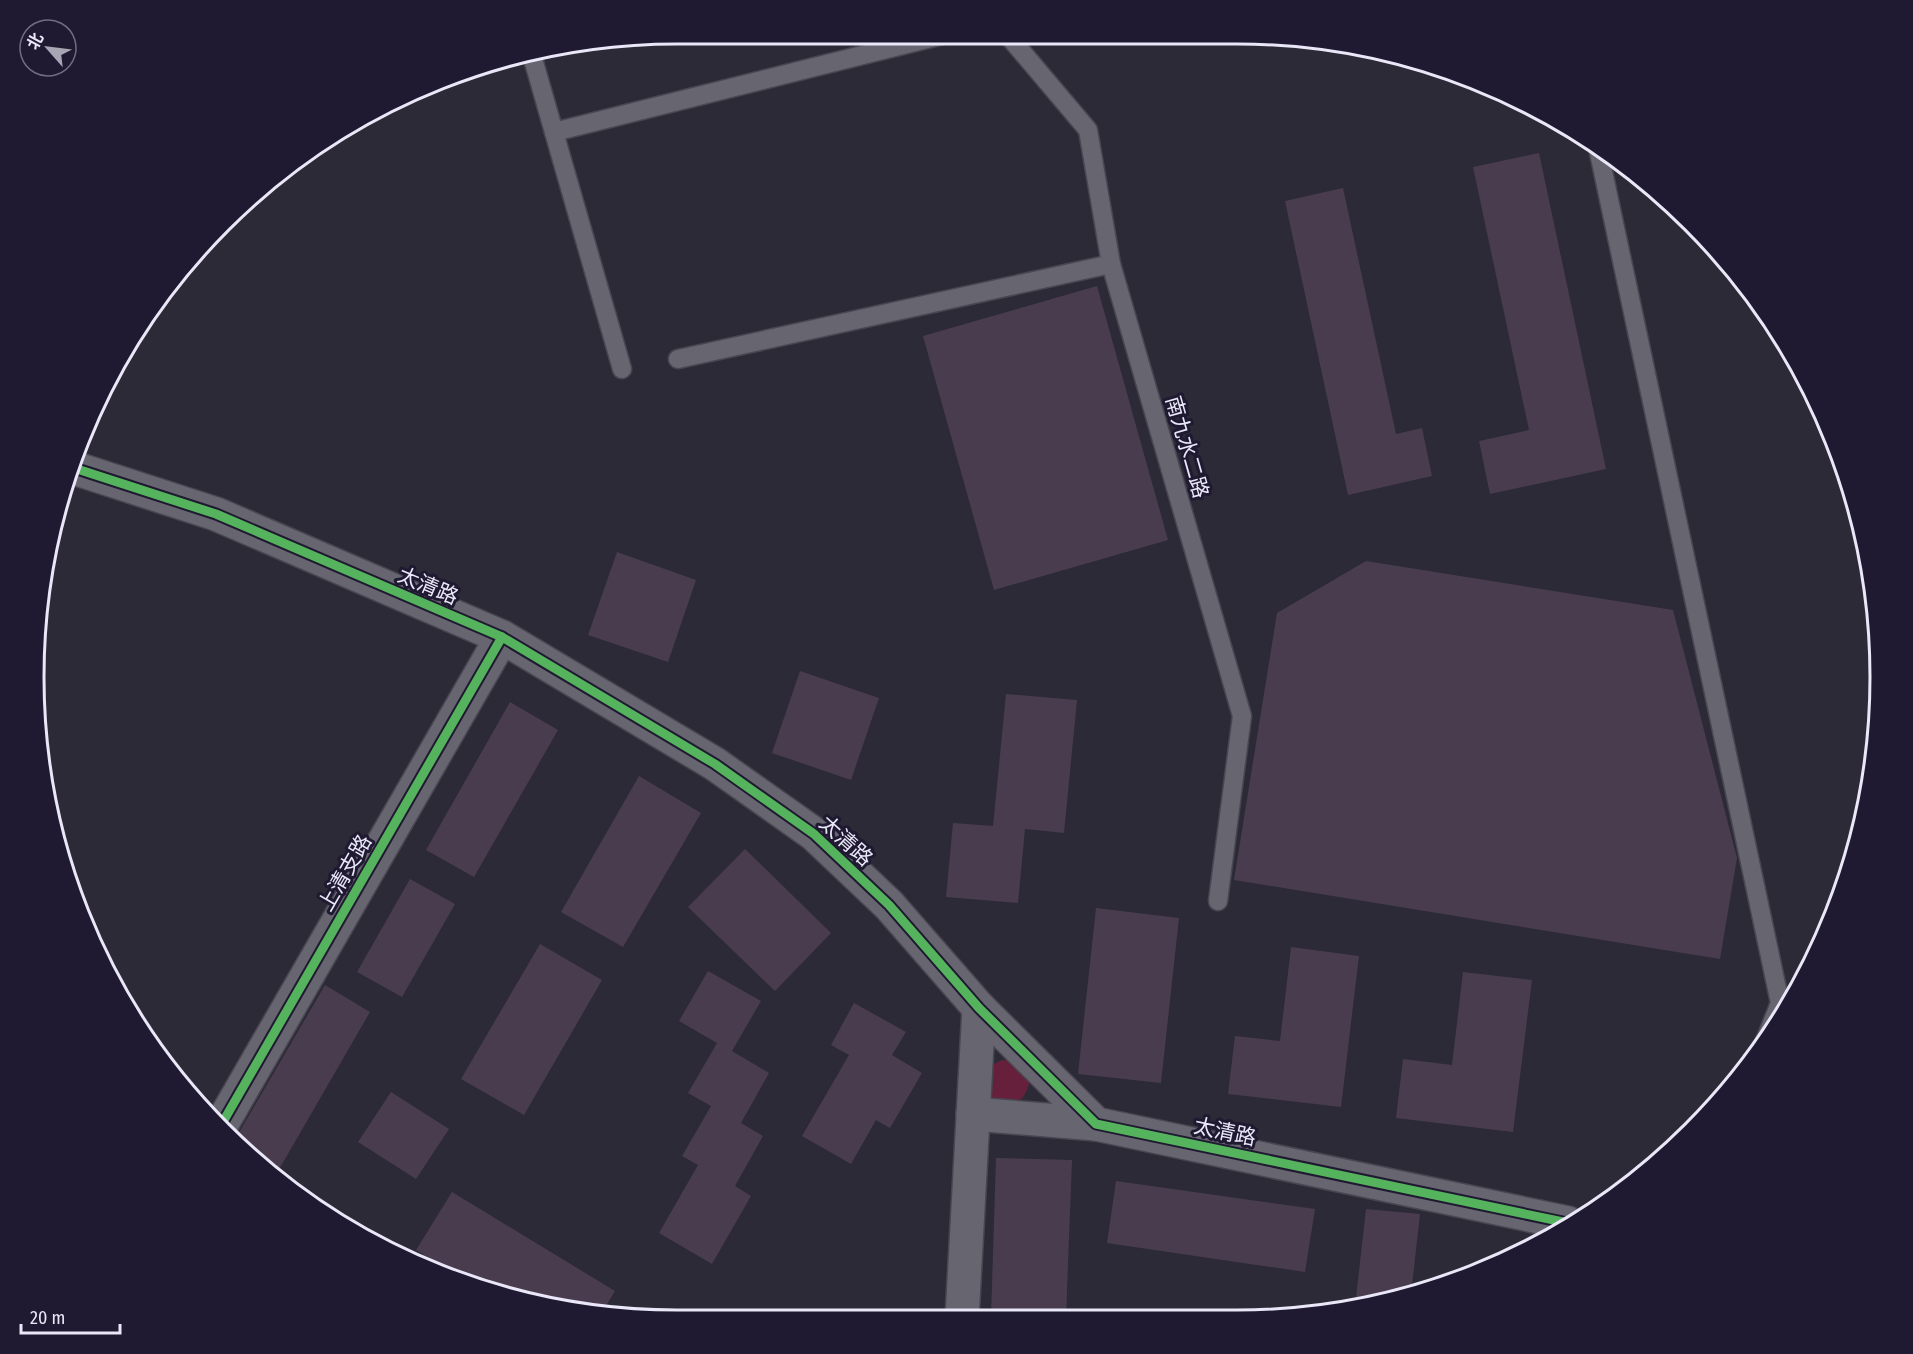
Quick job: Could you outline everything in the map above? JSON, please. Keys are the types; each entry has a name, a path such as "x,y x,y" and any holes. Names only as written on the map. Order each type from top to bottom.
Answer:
{"street":[{"name":"太清路","path":"78,469 216,514 502,638 715,764 814,834 889,905 979,1008 1096,1124"},
{"name":"上清支路","path":"224,1120 502,638"},
{"path":"962,1310 979,1008"},
{"name":"太清路","path":"973,1114 1096,1124 1560,1221"}],"lane":[{"path":"554,132 907,44"},
{"name":"南九水二路","path":"1015,44 1088,130 1111,264 1242,716 1218,901"},
{"path":"533,60 622,369"},
{"path":"1600,159 1784,996"},
{"path":"678,359 1111,264"}],"shaded area":[{"path":"1002,1060 1015,1061 1030,1078 1021,1099 1010,1105 1004,1105 989,1098 992,1065"}],"building":[{"path":"1539,153 1606,469 1490,494 1479,441 1529,430 1473,167"},
{"path":"1343,188 1396,434 1422,428 1432,476 1348,495 1285,201"},
{"path":"1097,286 1168,540 994,590 923,336"},
{"path":"617,552 696,580 668,662 588,635"},
{"path":"1366,561 1673,610 1737,858 1720,959 1234,880 1277,613"},
{"path":"800,671 879,698 851,780 772,753"},
{"path":"1006,694 1077,700 1064,833 1025,829 1018,903 946,897 953,823 993,826"},
{"path":"510,702 558,730 474,877 426,850"},
{"path":"639,776 701,813 623,947 561,912"},
{"path":"745,849 831,933 775,991 688,907"},
{"path":"410,879 455,904 402,997 357,972"},
{"path":"1096,908 1179,918 1161,1083 1078,1074"},
{"path":"540,944 602,980 524,1115 461,1079"},
{"path":"1291,947 1359,956 1341,1107 1228,1094 1235,1036 1280,1041"},
{"path":"708,971 761,1001 732,1051 769,1073 741,1123 763,1136 735,1186 751,1196 712,1264 659,1233 698,1165 682,1156 711,1106 688,1093 717,1043 679,1021"},
{"path":"1463,972 1532,980 1513,1132 1396,1118 1403,1059 1452,1065"},
{"path":"325,985 370,1012 279,1170 238,1134"},
{"path":"854,1003 906,1032 892,1055 922,1073 890,1128 876,1120 851,1164 802,1136 849,1055 831,1045"},
{"path":"391,1092 449,1129 416,1179 358,1142"},
{"path":"996,1158 1072,1160 1066,1310 991,1310"},
{"path":"1116,1181 1315,1209 1305,1272 1107,1243"},
{"path":"452,1192 615,1291 606,1306 553,1298 473,1277 437,1263 416,1250"},
{"path":"1366,1209 1420,1214 1412,1285 1356,1299"}],"cycle path":[{"path":"78,469 216,514 502,637 715,764 814,834 889,905 979,1008 1096,1124 1560,1221"},
{"path":"224,1120 502,637"}]}
